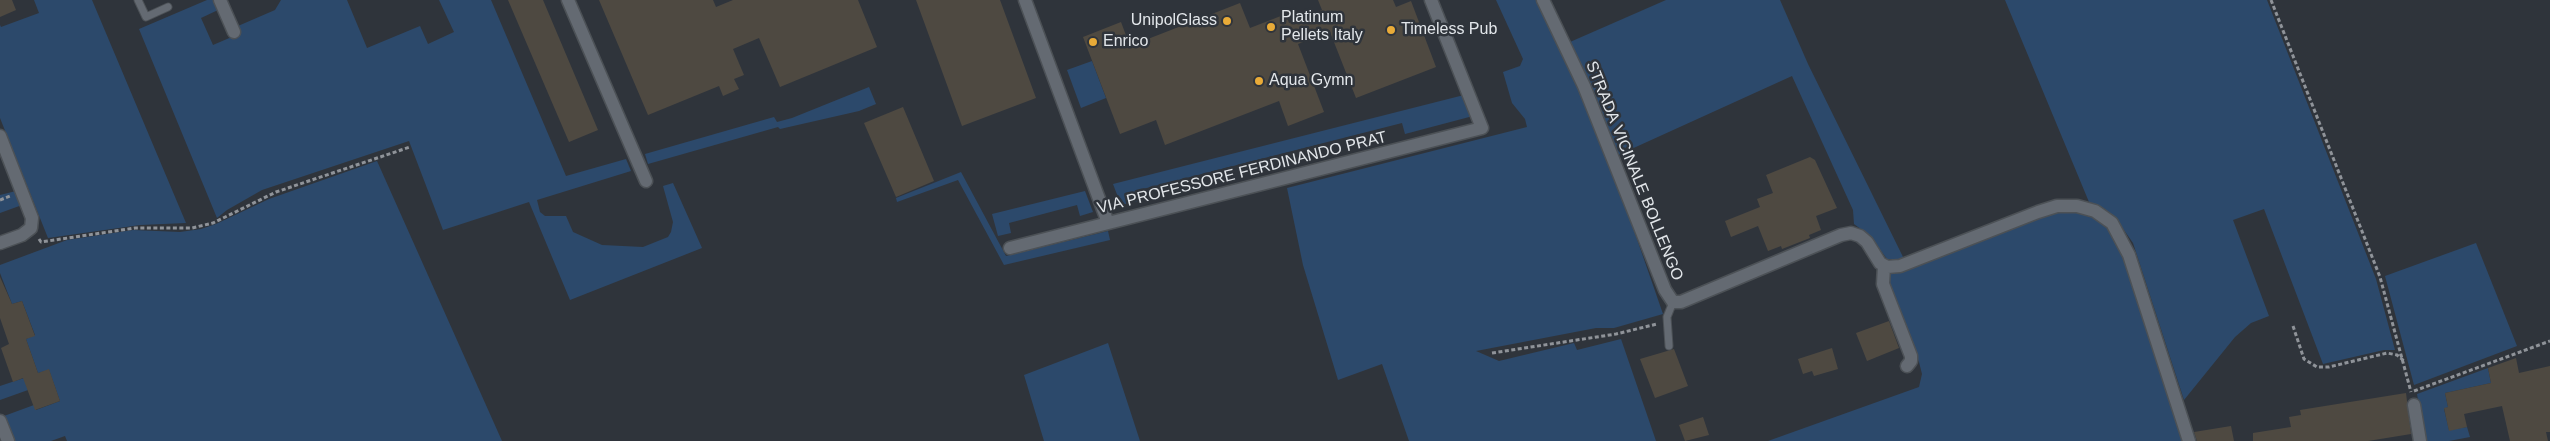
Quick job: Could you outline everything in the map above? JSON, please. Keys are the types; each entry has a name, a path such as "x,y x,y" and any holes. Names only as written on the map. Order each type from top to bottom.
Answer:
{"street":[{"path":"220,0 234,32"},
{"path":"568,0 646,181"},
{"path":"1025,0 1108,224"},
{"name":"VIA PROFESSORE FERDINANDO PRAT","path":"1010,248 1482,128 1431,0"},
{"name":"STRADA VICINALE BOLLENGO","path":"1543,0 1584,86 1665,290 1673,302 1681,302 1840,235 1851,233 1860,236 1884,266"},
{"path":"0,136 32,218 31,228 22,235 0,244"},
{"path":"1907,366 1911,361 1911,356 1884,284 1884,266 1900,266 2057,206 2077,206 2094,211 2112,224 2129,255 2190,441"},
{"path":"2414,404 2420,441"},
{"path":"0,421 8,441"}],"lane":[{"path":"138,0 146,17 168,7"},
{"path":"1668,346 1668,322 1673,302"}],"path":[{"path":"2271,0 2380,277 2414,404"},
{"path":"31,228 41,242 135,228 192,228 213,223 255,200 276,192 410,147"},
{"path":"1492,353 1616,334 1668,322"},
{"path":"2293,326 2304,359 2317,367 2329,367 2387,353 2397,355 2404,361"},
{"path":"2411,392 2550,341"}],"shaded area":[{"path":"34,0 92,0 186,223 140,225 48,238 0,118 0,25 1,27 39,13"},
{"path":"207,0 214,0 218,10 201,18 213,45 241,33 238,26 275,10 281,0 347,0 367,48 420,26 428,44 454,32 439,0 491,0 566,176 626,159 631,171 537,200 540,212 545,216 566,216 573,232 602,245 643,247 668,237 671,232 673,222 663,186 673,183 702,248 570,300 529,202 443,230 409,141 262,190 227,210 217,218 139,29"},
{"path":"1496,0 1537,0 1560,42 1614,173 1663,314 1614,328 1596,328 1476,351 1499,361 1574,343 1577,350 1621,339 1656,441 1409,441 1382,364 1338,380 1303,265 1287,188 1527,127 1525,119 1512,103 1503,72 1520,66 1523,59"},
{"path":"1666,0 1780,0 1808,64 1904,259 1887,259 1870,236 1854,224 1853,210 1792,76 1616,156 1591,89 1570,42"},
{"path":"2005,0 2267,0 2376,279 2395,350 2384,350 2323,364 2264,209 2233,220 2269,316 2251,323 2235,337 2184,400 2133,243 2117,220 2105,209 2089,202"},
{"path":"1092,61 1106,98 1081,108 1067,70"},
{"path":"869,87 876,104 859,111 780,129 778,127 648,164 645,154 774,117 777,122 792,118"},
{"path":"1464,95 1473,116 1405,134 1402,123 1135,191 1138,201 1121,205 1113,184"},
{"path":"377,161 502,441 67,441 65,436 51,441 14,441 4,416 34,405 36,410 60,401 49,370 38,373 26,339 35,335 22,301 12,304 0,273 0,265 67,240 133,230 180,232 201,229 269,199"},
{"path":"961,172 1006,256 1108,231 1110,240 1004,265 958,180 897,202 896,198"},
{"path":"16,191 22,205 0,213 0,195"},
{"path":"1085,191 1093,212 1080,216 1077,205 1009,223 1011,233 998,236 992,214"},
{"path":"2084,211 2109,226 2124,255 2185,441 1768,441 1919,387 1922,374 1919,362 1888,282 1888,276 1892,273 2052,212"},
{"path":"2476,243 2517,346 2414,385 2385,276"},
{"path":"1108,343 1140,441 1044,441 1024,375"},
{"path":"2488,368 2491,383 2445,393 2448,407 2444,409 2449,430 2467,427 2470,437 2449,441 2425,441 2417,394"},
{"path":"24,378 28,390 0,400 0,386"}],"building":[{"path":"0,0 12,0 16,10 0,17"},
{"path":"508,0 543,0 598,130 569,142"},
{"path":"599,0 713,0 716,7 733,0 858,0 877,47 780,87 759,38 733,49 744,75 734,79 739,89 723,96 719,86 648,115"},
{"path":"916,0 1000,0 1036,98 962,126"},
{"path":"1318,0 1393,0 1396,7 1411,1 1436,67 1356,98 1330,32 1298,44 1324,112 1288,126 1279,101 1165,145 1156,120 1120,134 1083,37 1121,22 1130,46 1240,3 1250,28 1286,14 1289,23 1322,10"},
{"path":"903,107 934,181 896,197 864,123"},
{"path":"1810,157 1815,160 1837,208 1816,216 1821,230 1809,235 1810,238 1782,249 1781,246 1768,251 1758,226 1731,237 1725,221 1760,207 1757,199 1773,193 1766,175"},
{"path":"0,277 12,304 22,301 35,336 26,339 38,373 49,369 60,401 35,410 23,378 13,382 1,348 9,344 0,318"},
{"path":"1889,321 1899,348 1867,361 1856,333"},
{"path":"1832,348 1838,369 1814,376 1812,371 1803,374 1798,359"},
{"path":"1674,349 1688,386 1655,398 1640,359"},
{"path":"2516,358 2519,373 2550,366 2550,432 2546,432 2548,441 2510,441 2502,406 2464,414 2467,427 2449,431 2444,408 2448,407 2445,393 2491,383 2488,368"},
{"path":"2406,393 2411,434 2368,441 2253,441 2253,433 2291,427 2289,417 2301,415 2300,410"},
{"path":"1703,417 1709,435 1685,441 1679,425"},
{"path":"2231,426 2234,441 2197,441 2194,432"}],"place":[{"name":"UnipolGlass","path":"1227,21"},
{"name":"Platinum Pellets Italy","path":"1271,27"},
{"name":"Timeless Pub","path":"1391,30"},
{"name":"Enrico","path":"1093,42"},
{"name":"Aqua Gymn","path":"1259,81"}]}
